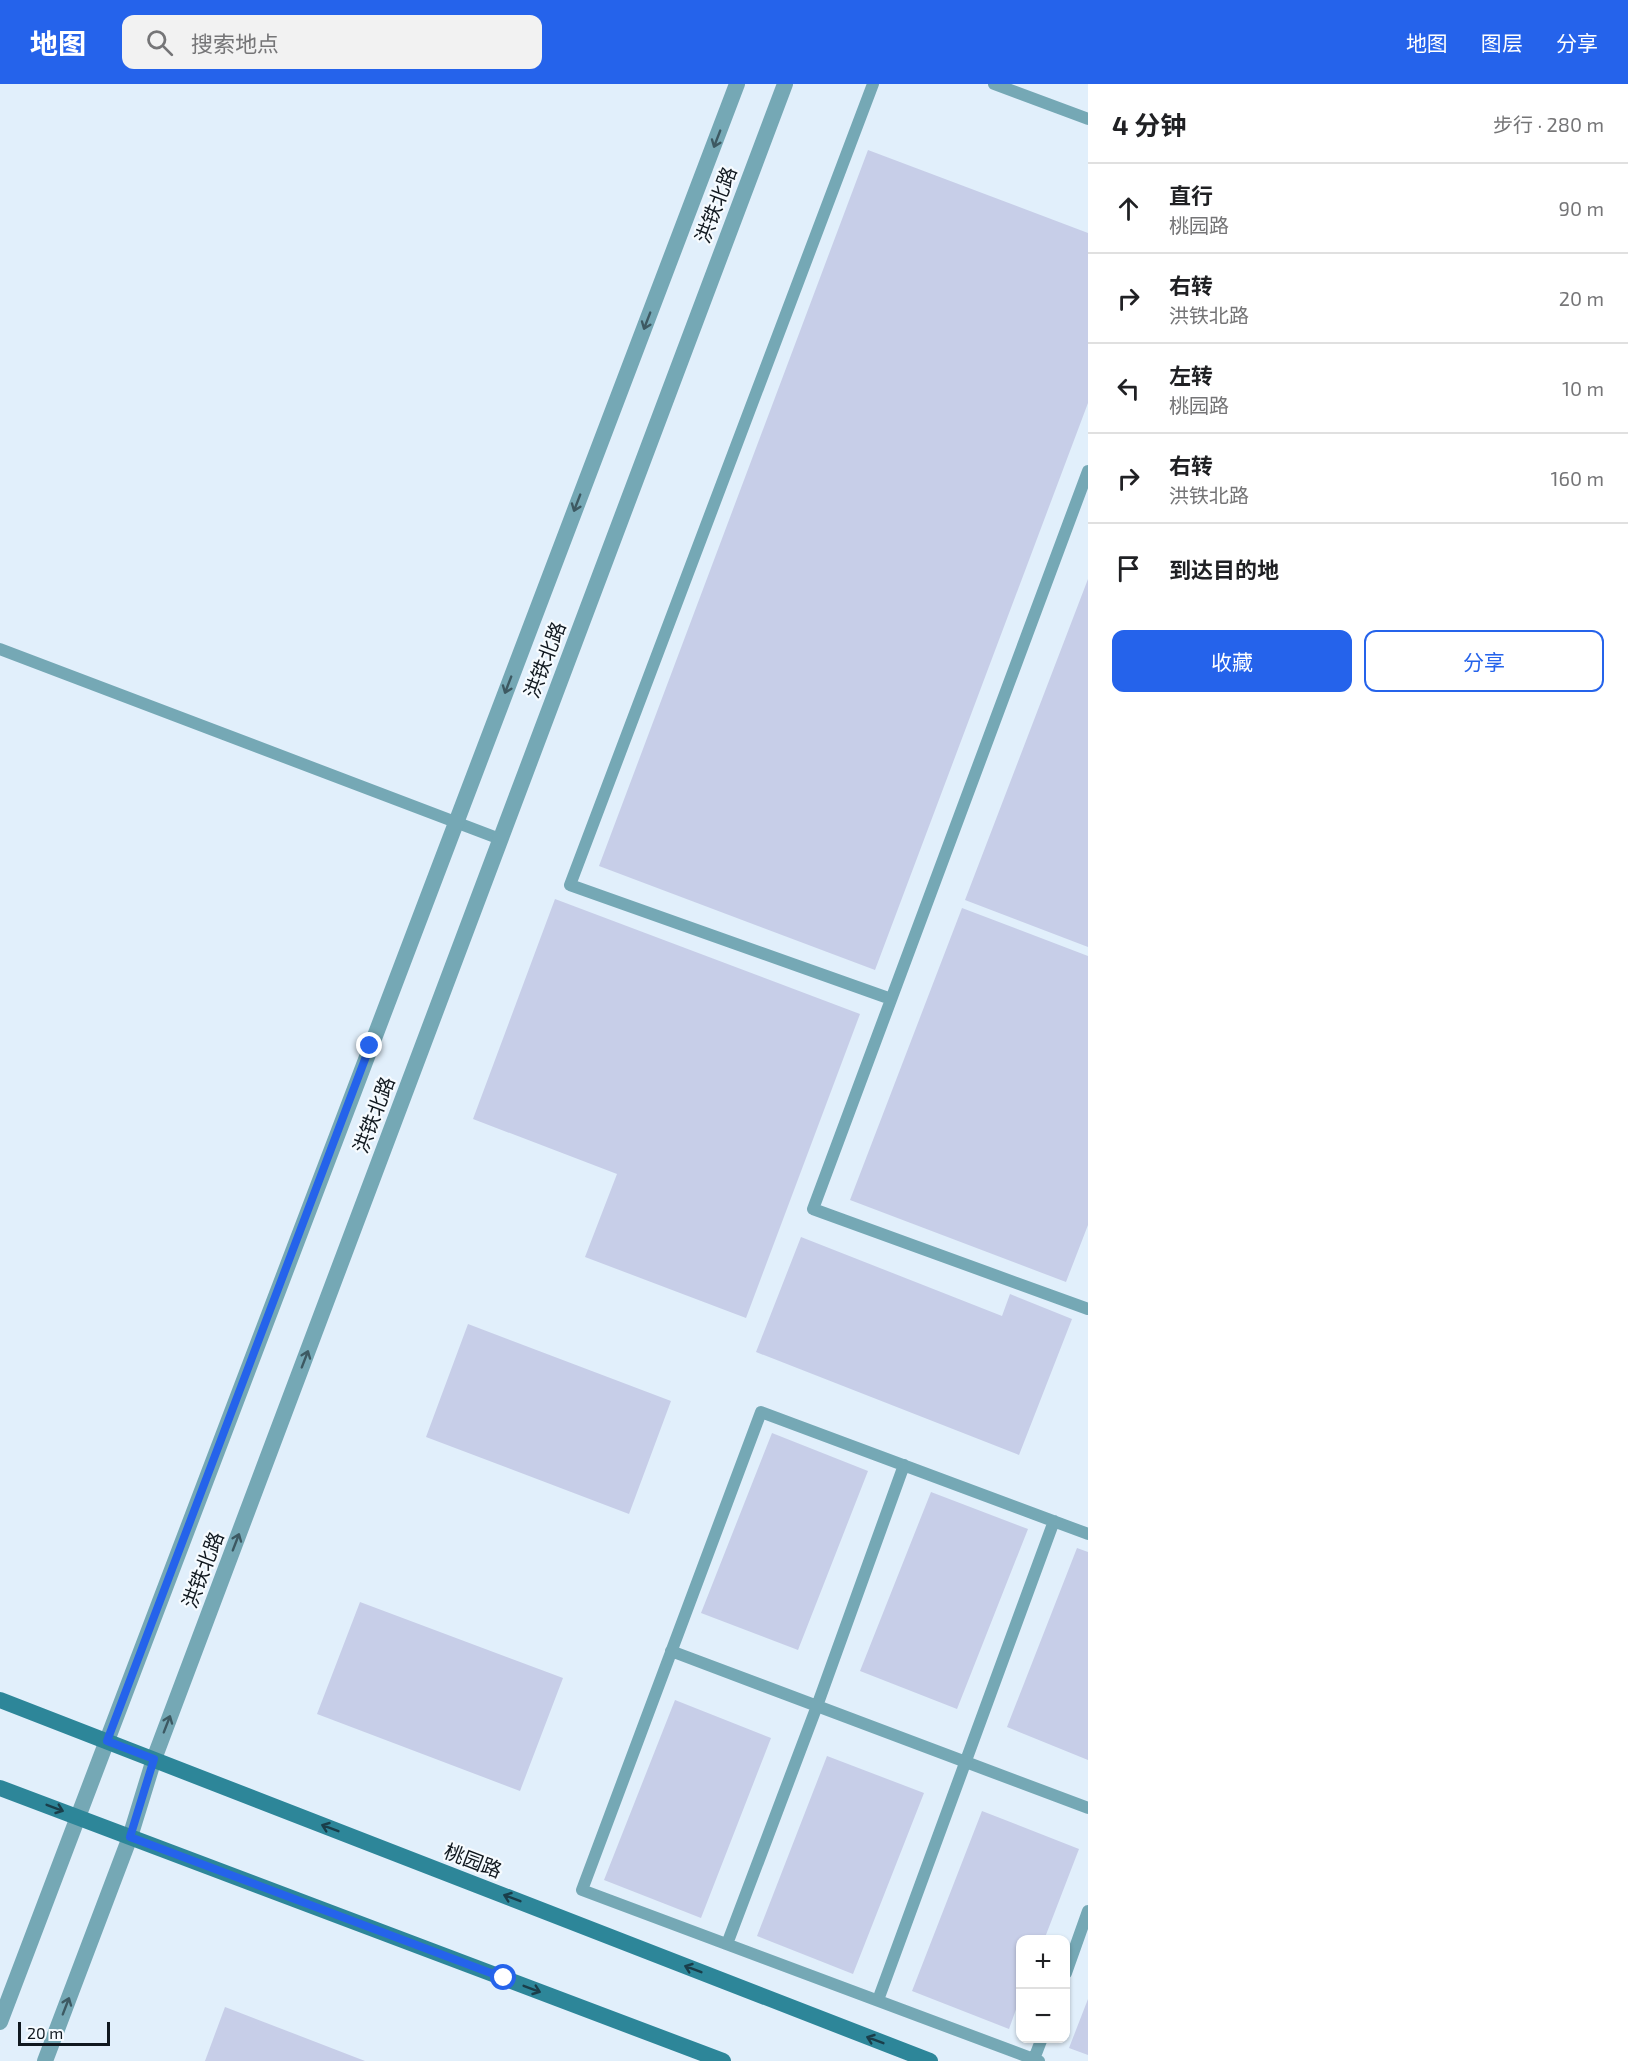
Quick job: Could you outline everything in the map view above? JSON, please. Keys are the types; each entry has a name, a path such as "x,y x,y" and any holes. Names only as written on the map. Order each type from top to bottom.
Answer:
{"main road":[{"name":"桃园路","path":"0,1700 930,2061"},
{"path":"0,1788 723,2061"}],"street":[{"name":"洪铁北路","path":"0,2022 737,84"},
{"name":"洪铁北路","path":"45,2061 130,1837 154,1759 784,84"}],"lane":[{"path":"873,84 570,885 891,999"},
{"path":"994,84 1088,119"},
{"path":"1088,471 813,1209 1088,1309"},
{"path":"0,649 500,839"},
{"path":"1041,2043 1037,2060 582,1890 761,1412 1088,1534"},
{"path":"727,1944 904,1466"},
{"path":"878,2000 1054,1521"},
{"path":"671,1651 1088,1808"},
{"path":"1070,1960 1088,1911"}],"building":[{"path":"868,150 1088,233 1088,403 875,970 599,866"},
{"path":"1088,579 1088,947 965,900"},
{"path":"555,899 860,1014 746,1318 585,1257 617,1174 473,1119"},
{"path":"962,908 1088,956 1088,1225 1066,1282 850,1200"},
{"path":"801,1237 1002,1316 1010,1294 1072,1319 1019,1455 756,1352"},
{"path":"468,1324 671,1401 629,1514 426,1437"},
{"path":"772,1433 868,1471 798,1650 701,1613"},
{"path":"931,1492 1028,1529 957,1709 860,1671"},
{"path":"1077,1548 1088,1552 1088,1760 1007,1727"},
{"path":"360,1602 563,1678 520,1791 317,1714"},
{"path":"675,1700 771,1738 701,1918 604,1880"},
{"path":"827,1756 924,1793 853,1974 757,1936"},
{"path":"982,1811 1079,1849 1046,1935 1016,1935 1016,2009 1009,2029 912,1991"},
{"path":"1088,1999 1088,2055 1069,2048"},
{"path":"225,2007 365,2061 205,2061"}],"route":[{"path":"370,1046 107,1741 154,1759 130,1837 504,1978"}]}
